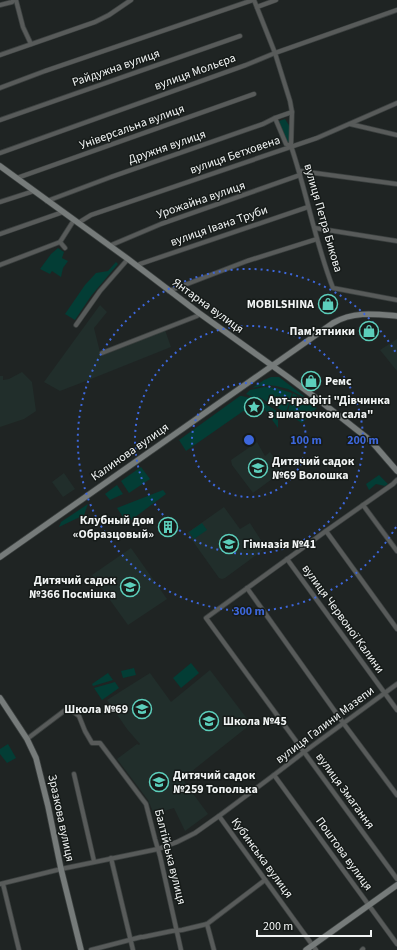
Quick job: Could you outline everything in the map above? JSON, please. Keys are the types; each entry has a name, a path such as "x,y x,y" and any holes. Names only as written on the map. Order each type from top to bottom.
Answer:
{"main road":[{"name":"Янтарна вулиця","path":"0,166 272,365 365,436 397,471"},
{"name":"Калинова вулиця","path":"0,557 329,326 352,315 364,314 397,316"},
{"name":"Зразкова вулиця","path":"0,698 27,739 38,766 81,950"},
{"path":"306,950 314,948 397,885"}],"street":[{"path":"0,5 15,0 23,27 31,44"},
{"path":"0,55 95,22 109,15 131,0"},
{"path":"0,88 45,71 254,0 290,101 292,112 291,146"},
{"path":"257,7 276,0"},
{"name":"вулиця Мольєра","path":"0,153 246,65 274,53 397,10"},
{"name":"Райдужна вулиця","path":"0,120 240,36"},
{"name":"Універсальна вулиця","path":"17,178 254,94"},
{"name":"вулиця Бетховена","path":"76,222 91,215 317,138 397,104"},
{"name":"Дружня вулиця","path":"47,200 263,124 292,112"},
{"name":"вулиця Петра Бикова","path":"275,118 286,144 291,146 300,173 317,239 333,288 397,300"},
{"path":"349,124 397,135"},
{"path":"300,173 397,184"},
{"name":"Урожайна вулиця","path":"109,246 161,224 300,173"},
{"path":"0,202 34,191"},
{"name":"вулиця Івана Труби","path":"137,266 308,207"},
{"path":"0,234 63,212"},
{"path":"0,265 60,242 76,222"},
{"path":"315,228 397,241"},
{"path":"169,291 247,261 317,239"},
{"path":"60,242 65,248"},
{"path":"76,325 100,291 128,260"},
{"path":"102,354 197,316 199,313"},
{"path":"397,480 247,588 344,724 397,795"},
{"path":"363,505 397,551"},
{"path":"326,531 397,628"},
{"name":"вулиця Червоної Калини","path":"287,559 397,710"},
{"name":"вулиця Змагання","path":"247,588 206,618 397,879"},
{"name":"вулиця Галини Мазепи","path":"2,884 94,861 158,849 178,842 195,833 219,816 397,684"},
{"name":"Балтійська вулиця","path":"27,739 68,708 79,716 92,743 100,743 146,804 181,950"},
{"path":"74,774 94,861"},
{"name":"Поштова вулиця","path":"274,776 397,944"},
{"path":"392,788 397,784"},
{"name":"Кубинська вулиця","path":"219,816 314,948"},
{"path":"111,858 133,950"},
{"path":"91,950 130,939 207,924 265,880"},
{"path":"2,884 19,950"},
{"path":"207,924 214,950"}],"shaded area":[{"path":"100,305 107,312 94,328 101,356 165,330 171,347 60,391 44,382"},
{"path":"397,339 397,371 380,350"},
{"path":"22,372 32,382 36,411 24,419 0,427 0,376 3,376 3,380 9,379"},
{"name":"Дитячий садок №69 Волошка","path":"257,442 265,456 270,452 283,471 253,493 232,465 231,460"},
{"path":"64,473 75,489 63,497 52,482"},
{"name":"Гімназія №41","path":"224,507 240,529 250,523 266,548 222,579 219,578 187,533"},
{"name":"Дитячий садок №366 Посмішка","path":"131,548 167,599 128,625 92,575"},
{"path":"210,670 251,724 187,775 185,773 180,776 208,814 185,831 174,808 154,814 148,800 117,759 137,744 140,744 127,729 107,700 150,673 171,702"}],"green space":[{"path":"285,119 290,127 290,142 287,143 279,121"},
{"path":"58,248 64,252 62,258 68,261 63,268 61,277 52,271 50,274 40,269 51,254"},
{"path":"116,262 118,264 91,296 75,320 65,314 85,285 96,273 108,271"},
{"path":"271,377 279,377 304,396 303,397 288,389 276,386 267,385 252,388"},
{"path":"264,387 276,388 292,393 286,413 259,397 255,398 246,394 250,390"},
{"path":"293,393 317,408 302,423 287,414"},
{"path":"240,396 261,402 278,412 278,428 263,407 257,411 252,405 186,451 179,440"},
{"path":"141,467 150,479 129,493 121,481"},
{"path":"379,475 388,484 385,486 376,484 369,490 366,484"},
{"path":"117,485 123,494 110,500 105,494"},
{"path":"163,490 166,494 127,523 117,508"},
{"path":"88,504 84,515 59,527 61,522"},
{"path":"202,523 207,530 194,539 189,532"},
{"path":"191,663 199,673 181,688 173,678"},
{"path":"134,668 136,675 123,678 121,671"},
{"path":"108,673 113,680 93,686 92,684"},
{"path":"115,682 119,688 102,700 94,688"},
{"path":"8,744 16,758 7,763 0,754 0,749"}],"place":[{"name":"MOBILSHINA","path":"328,304"},
{"name":"Пам'ятники","path":"369,331"},
{"name":"Ремс","path":"311,381"},
{"name":"Арт-графіті \"Дівчинка з шматочком сала\"","path":"254,407"},
{"name":"Дитячий садок №69 Волошка","path":"258,468"},
{"name":"Клубный дом «Образцовый»","path":"168,527"},
{"name":"Гімназія №41","path":"229,544"},
{"name":"Дитячий садок №366 Посмішка","path":"130,587"},
{"name":"Школа №69","path":"142,709"},
{"name":"Школа №45","path":"209,721"},
{"name":"Дитячий садок №259 Тополька","path":"159,782"}]}
